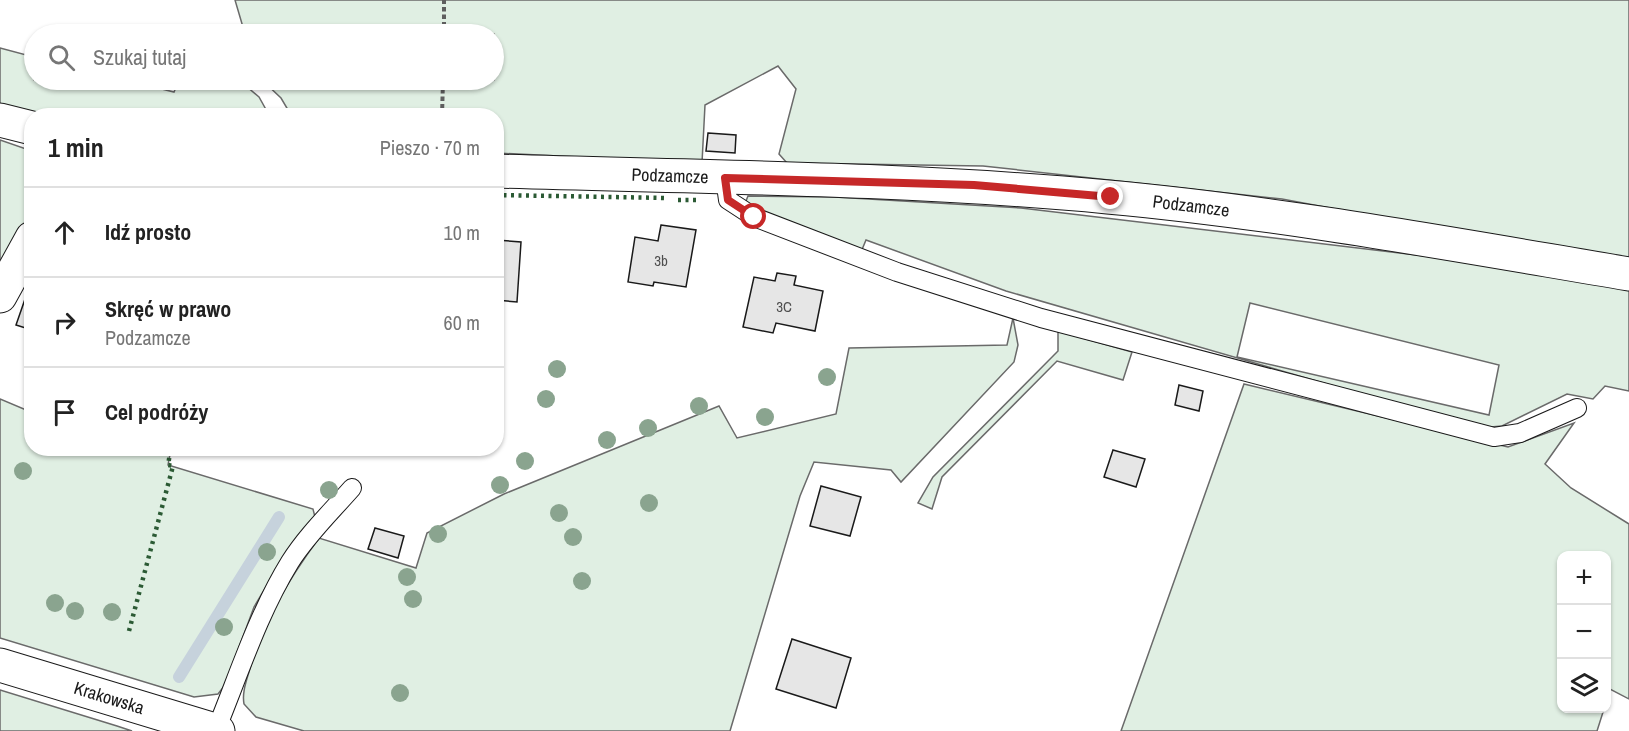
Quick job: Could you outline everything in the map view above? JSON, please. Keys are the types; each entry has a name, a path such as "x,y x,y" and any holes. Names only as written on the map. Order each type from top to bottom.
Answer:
{"street":[{"path":"0,120 24,126"},
{"name":"Podzamcze","path":"504,171 974,185 1111,197 1264,214 1629,274"},
{"path":"0,296 24,252"},
{"name":"Krakowska","path":"0,665 217,731"}],"lane":[{"path":"725,178 728,200 754,217 897,272 1046,319 1494,437 1520,433 1577,408"},
{"path":"217,731 270,597 304,543 352,488"}],"path":[{"path":"444,0 444,24"},
{"path":"442,108 443,90"}],"green space":[{"path":"235,0 1629,0 1629,264 1282,199 983,166 787,163 779,154 796,89 778,66 705,105 702,163 504,153 504,108 287,108 273,90 504,90 504,24 242,24"},
{"path":"0,48 24,54 24,90 166,90 174,92 175,90 251,90 259,97 265,108 24,108 24,111 0,104"},
{"path":"0,140 24,148 24,233 0,278"},
{"path":"748,196 834,197 1021,208 1492,264 1629,290 1629,391 1605,386 1593,399 1567,394 1502,426 1479,428 1006,291 866,240 861,252 750,208 746,201","holes":["1250,303 1499,365 1489,415 1237,357"]},
{"path":"1013,318 1018,345 1014,362 901,482 891,470 814,462 800,496 730,731 304,731 256,717 244,704 247,680 261,636 287,586 319,538 416,568 427,533 504,494 719,406 737,438 836,414 849,348 1007,345"},
{"path":"1058,331 1132,352 1123,380 1057,361 942,477 932,509 918,503 933,477 1058,351"},
{"path":"1244,384 1508,447 1574,423 1545,464 1571,488 1629,524 1629,699 1611,690 1611,551 1557,551 1557,713 1603,713 1597,731 1121,731"},
{"path":"0,399 24,409 24,456 170,456 168,465 313,509 315,517 276,570 254,607 225,685 218,694 194,697 0,638"},
{"path":"0,690 117,726 132,731 0,731"}],"building":[{"path":"708,133 736,135 735,153 706,151"},
{"path":"661,225 696,230 686,287 654,282 653,286 628,282 635,237 658,241"},
{"path":"504,241 521,242 517,302 504,301"},
{"path":"777,273 796,276 794,285 823,291 815,331 776,323 773,333 743,327 754,277 775,281"},
{"path":"24,302 24,328 16,325"},
{"path":"1179,385 1203,391 1199,411 1175,405"},
{"path":"1113,450 1145,459 1136,487 1104,477"},
{"path":"821,486 861,497 850,536 810,526"},
{"path":"375,528 404,536 398,558 368,549"},
{"path":"792,639 851,658 836,708 776,689"}],"waterway":[{"path":"179,677 279,517"}],"hedge":[{"path":"504,195 668,198"},
{"path":"678,200 696,200"},
{"path":"129,631 173,466 168,465 170,456"}],"route":[{"path":"754,217 728,200 725,178 974,185 1111,197"}]}
